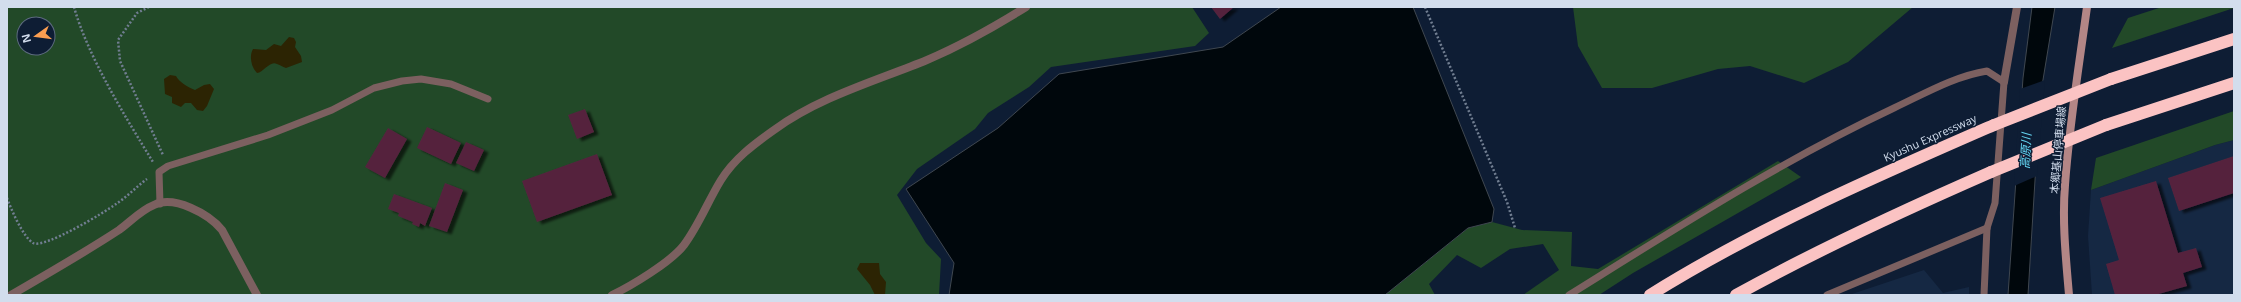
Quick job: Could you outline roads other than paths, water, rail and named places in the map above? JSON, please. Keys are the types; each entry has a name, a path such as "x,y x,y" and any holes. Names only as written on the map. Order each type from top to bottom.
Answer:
{"highway":[{"name":"Kyushu Expressway","path":"1650,295 1763,232 1857,184 1994,124 2111,79 2234,39"},
{"path":"1736,295 1782,270 1882,220 1991,172 2106,125 2234,83"}],"main road":[{"name":"本郷基山停車場線","path":"2069,295 2064,242 2065,186 2071,117 2087,7"}],"street":[{"path":"612,295 668,261 683,246 701,219 722,178 743,153 776,129 799,114 929,59 989,30 1026,7"},
{"path":"2004,82 2017,7"},
{"path":"11,295 119,230 154,204 172,203 193,208 214,220 222,230 257,295"}],"lane":[{"path":"1568,295 1791,159 1868,120 1972,73 1987,71 2004,82 1995,203 1987,228 1984,295"},
{"path":"160,204 159,172 168,166 268,135 332,110 374,88 402,81 421,79 451,84 488,99"},
{"path":"1827,295 1987,228"}],"water":[{"path":"1281,7 1413,7 1494,209 1492,222 1468,228 1385,295 949,295 954,263 906,189 998,128 1059,74 1223,47"},
{"name":"高原川","path":"2032,7 2055,7 2040,98 2028,295 2008,295 2023,78"}]}
